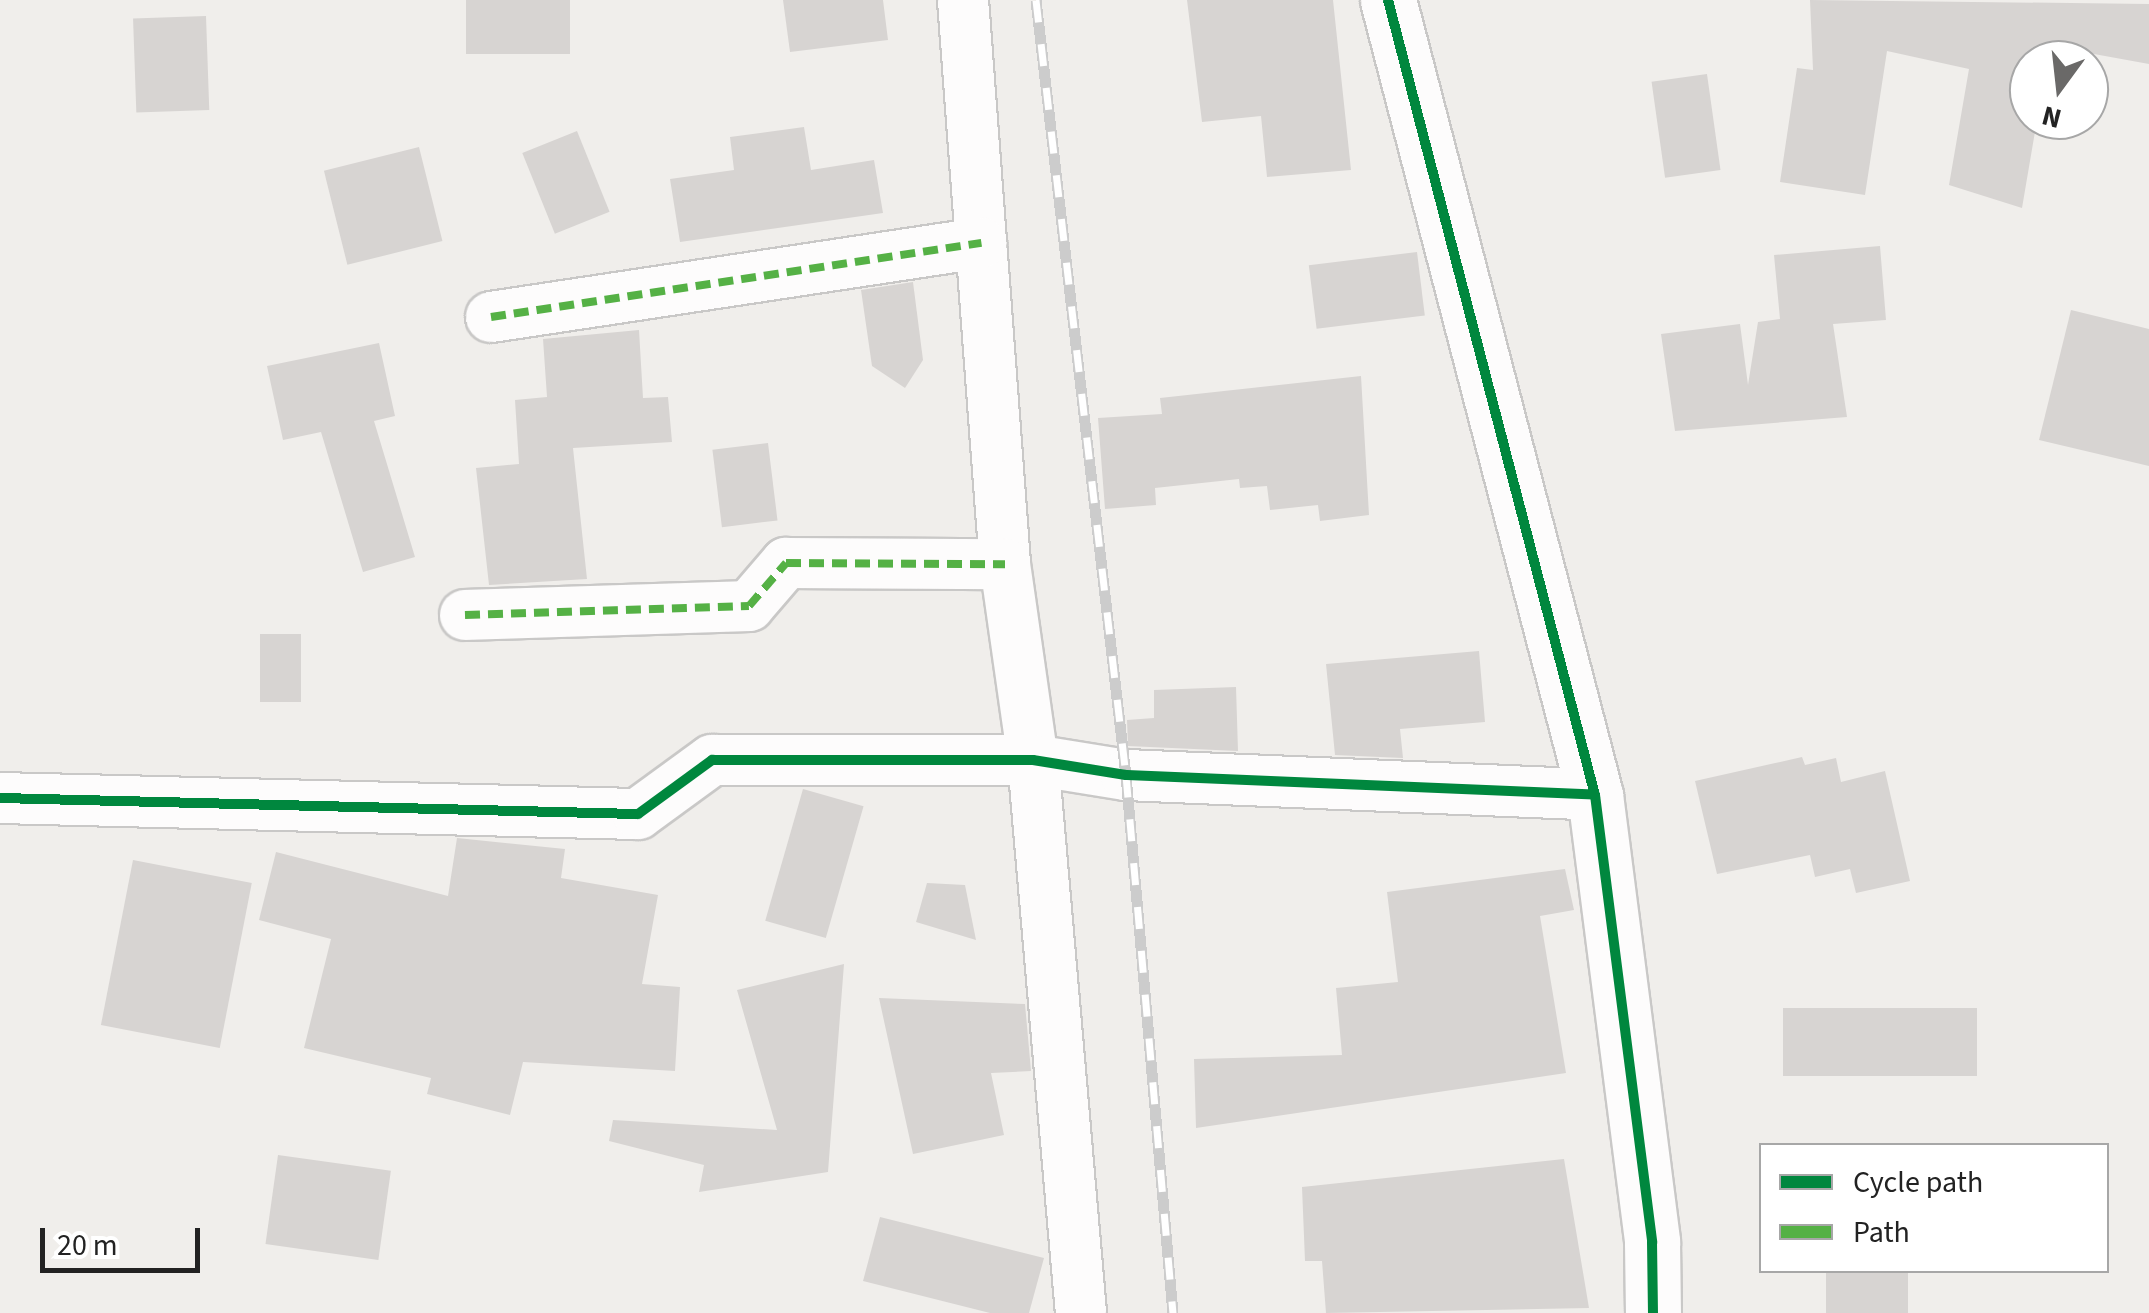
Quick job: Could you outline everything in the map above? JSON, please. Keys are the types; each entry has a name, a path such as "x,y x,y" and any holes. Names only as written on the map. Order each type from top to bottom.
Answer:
{"street":[{"path":"963,0 1005,564 1033,760 1080,1313"},
{"path":"1388,0 1595,794 1653,1313"},
{"path":"491,317 980,243"},
{"path":"465,614 748,606 786,563 1005,564"},
{"path":"0,798 638,814 712,760 1033,760 1126,775 1595,794"}],"building":[{"path":"466,0 570,0 570,54 466,54"},
{"path":"783,0 883,0 888,40 790,52"},
{"path":"1187,0 1333,0 1351,170 1267,177 1261,116 1202,122"},
{"path":"1810,0 2149,4 2149,64 2109,57 2109,40 2009,40 2009,140 2034,140 2022,208 1949,185 1969,69 1887,51 1865,195 1780,182 1797,68 1813,70"},
{"path":"206,16 209,110 136,112 133,19"},
{"path":"1707,74 1720,170 1665,178 1652,82"},
{"path":"804,127 811,170 874,160 883,213 680,242 670,179 734,170 730,137"},
{"path":"577,131 610,212 555,234 522,153"},
{"path":"419,147 442,241 347,265 324,171"},
{"path":"1880,246 1886,320 1833,324 1847,417 1675,431 1661,334 1740,324 1748,385 1758,322 1780,319 1774,255"},
{"path":"1417,252 1425,316 1317,329 1309,265"},
{"path":"913,282 923,360 905,388 872,366 861,290"},
{"path":"2071,310 2149,329 2149,466 2039,440"},
{"path":"639,330 643,398 668,397 672,442 573,448 587,579 489,585 476,468 519,464 515,400 547,397 543,339"},
{"path":"379,343 395,416 374,421 415,557 363,572 321,432 283,440 267,366"},
{"path":"1361,376 1369,515 1320,521 1318,505 1270,510 1267,486 1240,488 1239,479 1155,488 1156,505 1105,509 1098,418 1162,414 1160,398"},
{"path":"768,443 778,520 722,527 712,450"},
{"path":"260,634 301,634 301,702 260,702"},
{"path":"1479,651 1485,722 1400,729 1403,758 1335,755 1326,664"},
{"path":"1236,687 1238,751 1128,746 1127,720 1154,718 1154,690"},
{"path":"1802,757 1805,765 1836,758 1841,782 1885,771 1910,881 1856,893 1850,869 1815,877 1810,855 1717,874 1695,781"},
{"path":"803,789 864,806 826,938 765,921"},
{"path":"457,838 565,849 561,878 658,895 642,984 680,987 675,1071 523,1062 510,1115 427,1094 431,1078 304,1048 331,939 259,920 276,852 448,896"},
{"path":"133,860 252,883 220,1048 101,1025"},
{"path":"1565,869 1574,910 1540,916 1566,1073 1196,1128 1194,1059 1342,1055 1336,988 1398,982 1387,892"},
{"path":"927,883 965,885 976,940 916,922"},
{"path":"844,964 828,1172 699,1192 704,1165 609,1141 613,1120 777,1130 737,990"},
{"path":"879,998 1025,1004 1031,1071 991,1073 1004,1135 913,1154"},
{"path":"1783,1008 1977,1008 1977,1076 1783,1076"},
{"path":"278,1155 391,1171 378,1260 265,1244"},
{"path":"1564,1159 1589,1308 1326,1313 1322,1261 1305,1261 1302,1187"},
{"path":"880,1217 1044,1258 1029,1313 990,1313 863,1281"},
{"path":"1826,1273 1908,1273 1908,1313 1826,1313"}],"railway":[{"path":"1036,0 1126,775 1173,1313"}],"marked path":[{"path":"491,317 981,243"},
{"path":"465,615 749,606 786,563 1005,564"}],"cycle path":[{"path":"1388,0 1595,795 1652,1242 1653,1313"},
{"path":"0,798 638,814 712,760 1033,760 1126,775 1595,795"}]}
